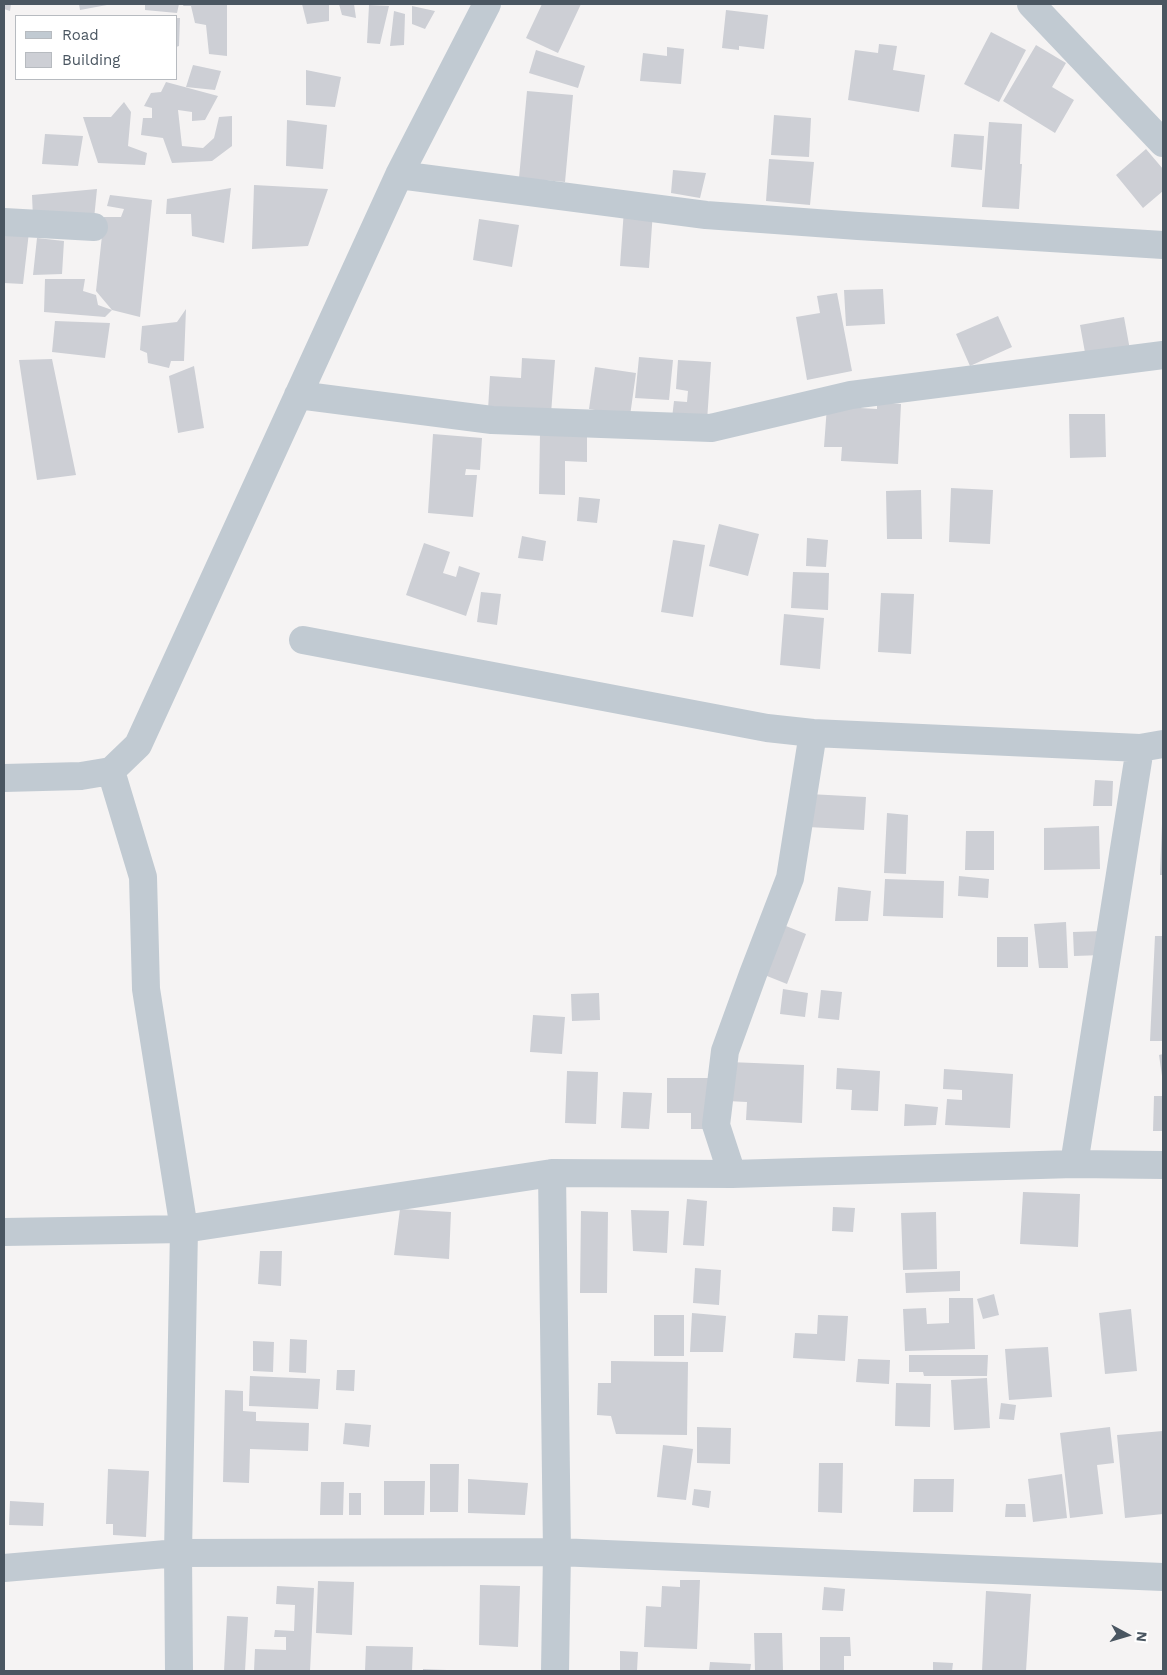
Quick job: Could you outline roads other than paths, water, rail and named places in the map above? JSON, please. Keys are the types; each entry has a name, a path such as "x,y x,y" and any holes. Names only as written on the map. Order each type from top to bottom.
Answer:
{"street":[{"path":"4,778 81,776 111,771 138,745 399,175 487,4"},
{"path":"1031,4 1163,143"},
{"path":"399,175 706,215 1163,245"},
{"path":"4,222 94,227"},
{"path":"298,396 492,420 711,428 851,395 1163,355"},
{"path":"303,640 767,728 813,733 1152,746 1074,1164"},
{"path":"732,1174 716,1125 725,1051 752,974 790,878 813,733"},
{"path":"111,771 143,877 146,989 184,1229 178,1553 179,1671"},
{"path":"4,1232 184,1229 552,1173 732,1174 1074,1164 1163,1165"},
{"path":"552,1173 557,1552 555,1671"},
{"path":"4,1568 178,1553 557,1552 1163,1577"}]}
